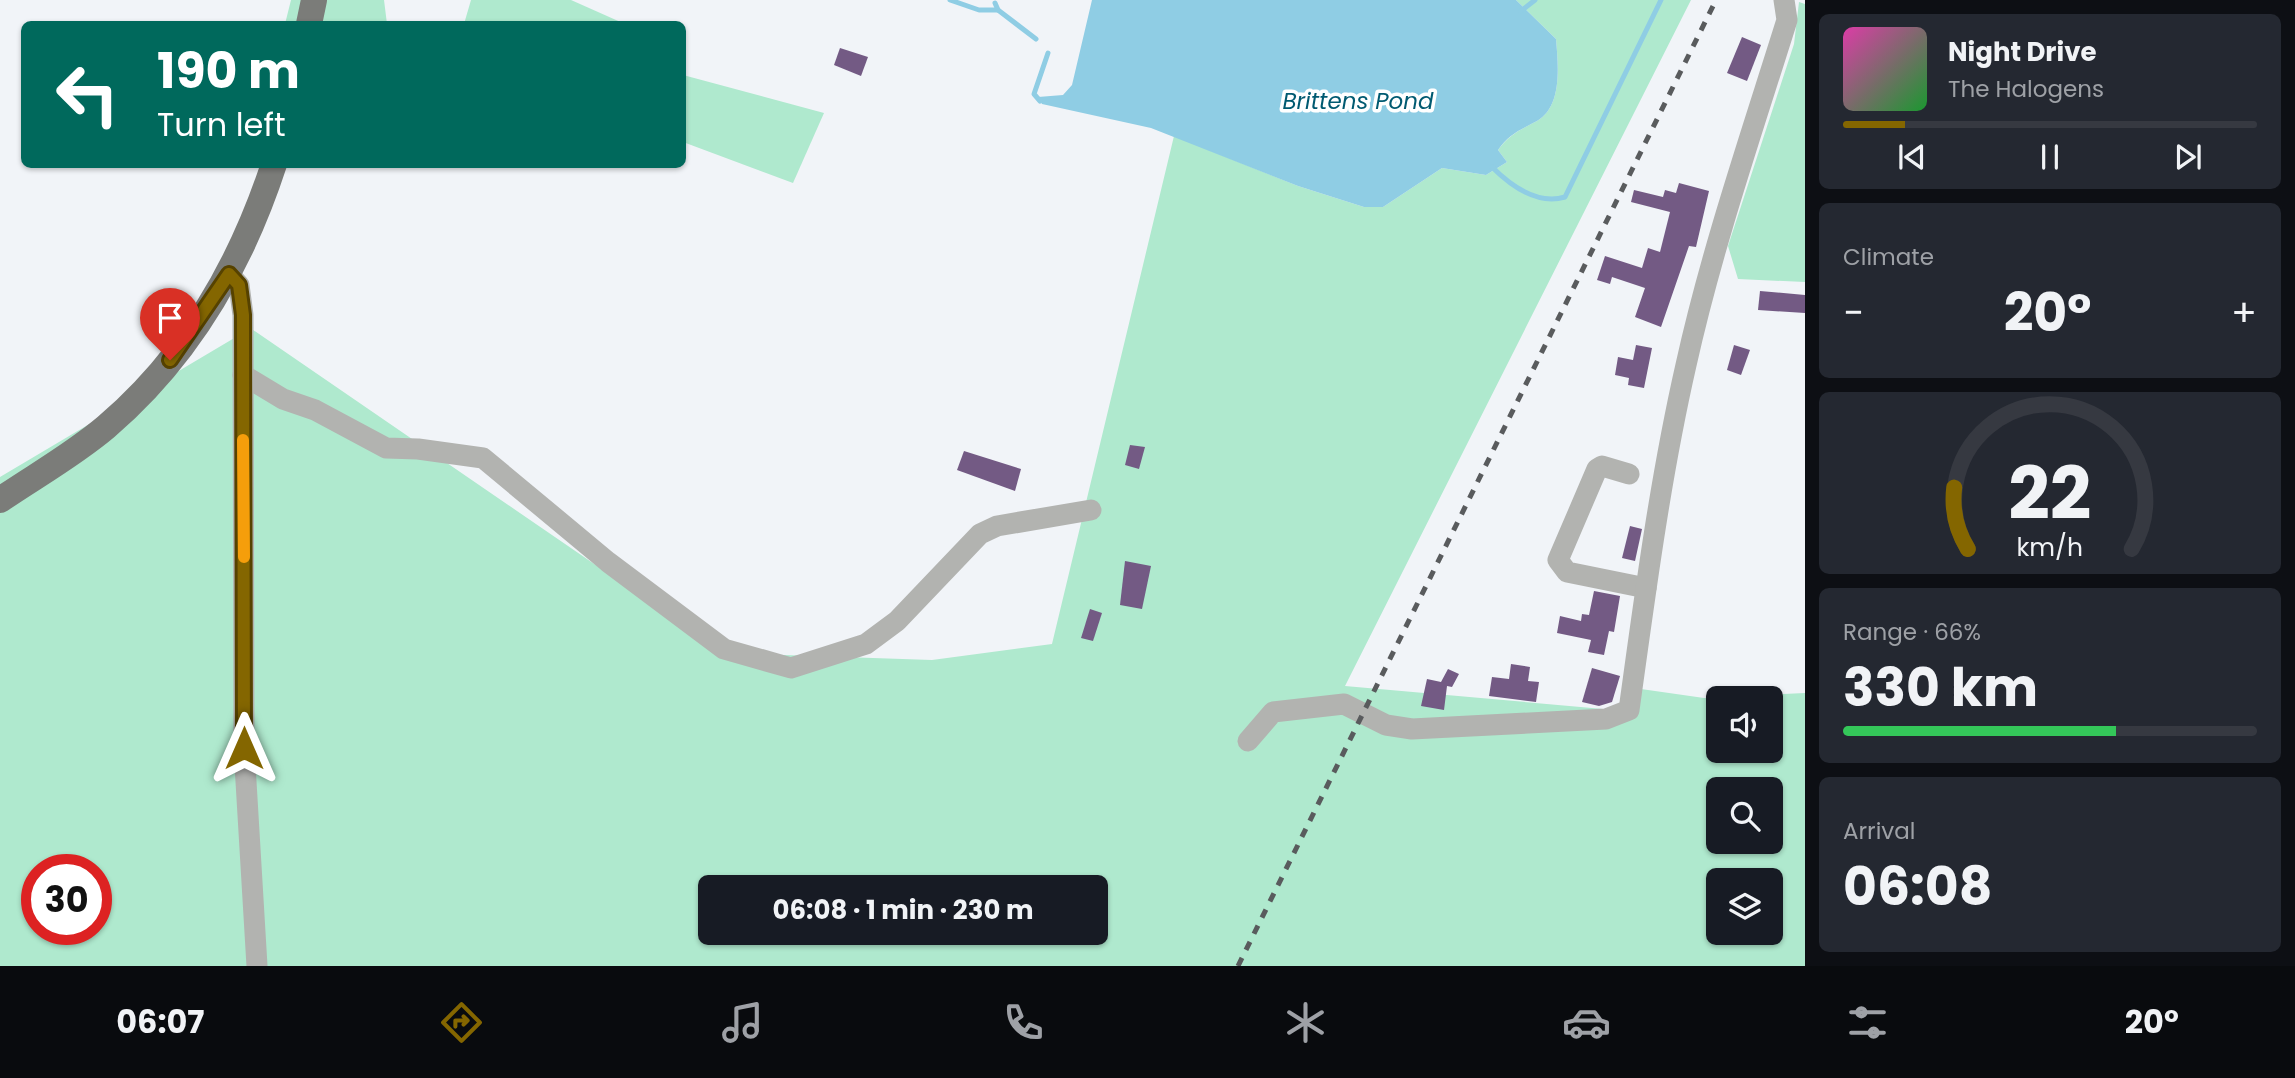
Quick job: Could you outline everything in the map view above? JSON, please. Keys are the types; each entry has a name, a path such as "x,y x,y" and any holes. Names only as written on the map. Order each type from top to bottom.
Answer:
{"main road":[{"path":"310,21 314,0"},
{"path":"0,500 83,445 140,394 180,347 229,274 258,214 273,168"}],"street":[{"path":"1248,741 1273,712 1344,704 1386,725 1412,729 1606,719 1629,710 1658,505 1686,366 1717,242 1787,20 1784,0"},
{"path":"229,274 239,285 241,299 244,748 257,966"},
{"path":"243,375 283,399 315,410 386,448 418,449 483,458 608,562 724,649 791,668 866,644 897,621 980,534 997,526 1091,510"},
{"path":"1629,474 1602,466 1597,469 1558,560 1567,572 1646,589"}],"green space":[{"path":"291,0 384,0 387,21 286,21"},
{"path":"471,0 571,0 618,21 465,21"},
{"path":"1516,0 1691,0 1345,686 1637,712 1641,689 1706,698 1706,763 1783,763 1783,694 1805,693 1805,966 0,966 0,477 236,337 240,321 724,653 932,660 1052,644 1174,136 1298,186 1364,207 1383,207 1442,168 1486,175 1507,162 1498,150 1511,136 1537,121 1551,105 1557,84 1556,39"},
{"path":"1799,2 1805,4 1805,282 1738,279 1728,246 1794,44"},
{"path":"686,76 824,113 793,183 686,143"}],"water":[{"name":"Brittens Pond","path":"1092,0 1516,0 1556,39 1558,72 1555,95 1545,114 1506,140 1498,150 1507,162 1486,175 1442,168 1383,207 1364,207 1298,186 1151,128 1042,104 1038,97 1063,95 1072,85"}],"building":[{"path":"1742,37 1761,45 1747,81 1727,73"},
{"path":"840,48 868,57 861,76 834,65"},
{"path":"1679,183 1709,191 1696,247 1689,246 1661,327 1635,317 1645,288 1612,277 1610,284 1597,280 1605,256 1642,268 1648,248 1660,252 1670,212 1631,202 1634,190 1663,197 1665,190 1676,193"},
{"path":"1760,291 1805,295 1805,313 1758,310"},
{"path":"1636,345 1652,348 1644,388 1628,385 1629,378 1615,375 1618,357 1633,360"},
{"path":"1734,345 1750,350 1741,375 1727,370"},
{"path":"1130,445 1145,447 1139,469 1125,465"},
{"path":"964,451 1021,469 1015,491 957,470"},
{"path":"1630,526 1642,529 1635,561 1622,558"},
{"path":"1125,561 1151,566 1142,609 1120,605"},
{"path":"1594,591 1620,596 1614,632 1609,631 1604,655 1588,652 1591,640 1557,633 1560,616 1581,621 1582,614 1589,615"},
{"path":"1090,609 1102,613 1093,641 1081,638"},
{"path":"1511,664 1530,667 1528,681 1539,682 1536,702 1489,696 1492,677 1509,679"},
{"path":"1592,668 1620,676 1612,702 1599,706 1582,702"},
{"path":"1448,669 1459,674 1452,687 1447,686 1444,710 1421,706 1427,679 1441,682"}],"waterway":[{"path":"950,0 979,10 998,10"},
{"path":"1521,11 1535,0"},
{"path":"1492,167 1516,187 1535,196 1555,199 1565,197 1661,0"},
{"path":"995,3 998,10 1036,39"},
{"path":"1040,101 1034,94 1048,53"}],"railway":[{"path":"1238,966 1716,0"}],"slow traffic":[{"path":"243,440 244,557"}],"route":[{"path":"170,360 229,274 239,285 243,315 244,748"}]}
